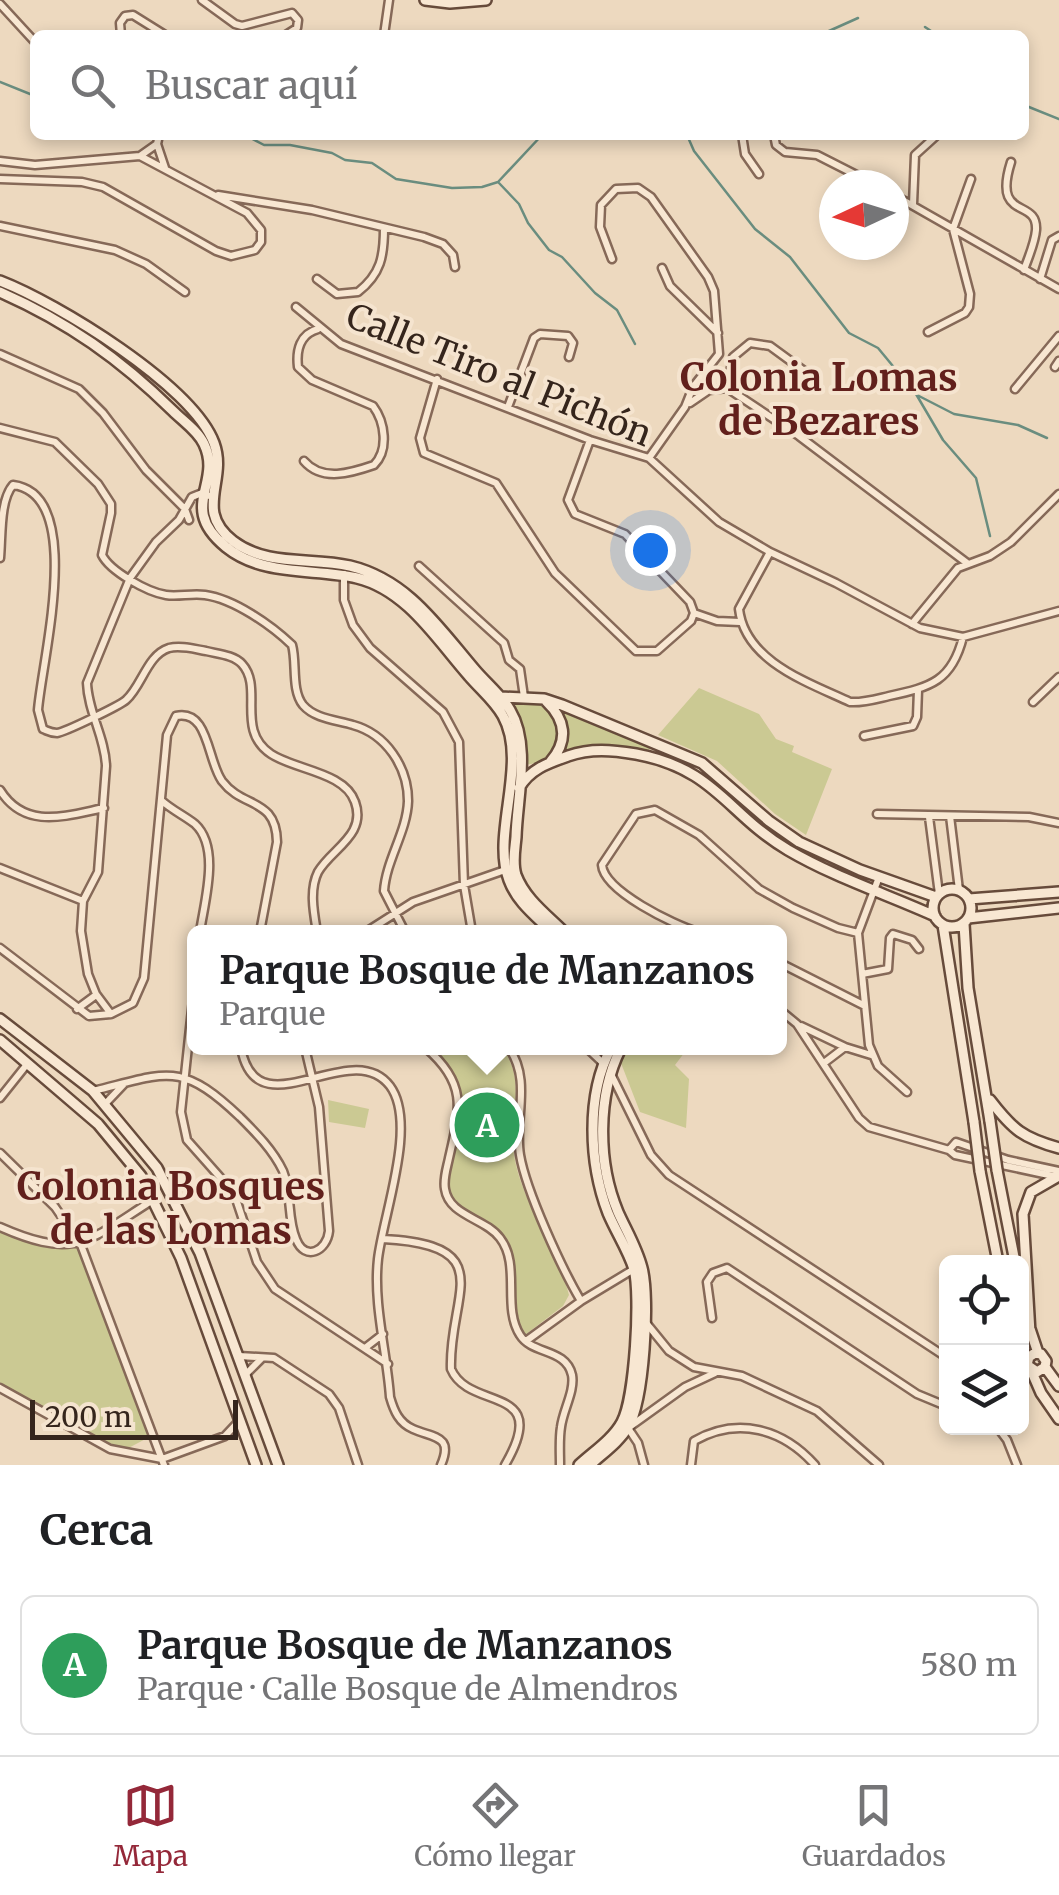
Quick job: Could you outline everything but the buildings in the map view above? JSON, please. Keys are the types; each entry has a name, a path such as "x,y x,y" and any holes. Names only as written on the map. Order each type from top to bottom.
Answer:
{"street":[{"path":"202,0 242,26 292,13 298,20 294,30"},
{"path":"385,30 389,0"},
{"path":"425,0 486,0"},
{"path":"0,4 30,37"},
{"path":"121,30 120,22 133,14 157,30"},
{"path":"140,156 158,140 166,169"},
{"path":"743,140 746,154 759,174"},
{"path":"775,140 784,152 818,154 848,170"},
{"path":"913,204 915,155 932,140"},
{"path":"0,162 43,164 140,156 247,213 261,230 261,242 255,250 231,256 200,243 104,187 82,182 0,179"},
{"path":"1011,162 1004,188 1006,195 1031,216 1036,230 1024,270"},
{"path":"928,332 965,313 969,306 970,294 953,228 971,179"},
{"path":"612,259 600,227 601,205 616,190 627,187 646,192 714,291 719,354 649,458"},
{"path":"215,194 312,210 443,244 453,255 455,268"},
{"path":"909,202 1059,289"},
{"path":"0,226 115,250 146,264 185,292"},
{"path":"316,279 337,294 358,292 379,272 384,228"},
{"path":"1040,279 1052,240 1059,236"},
{"path":"662,268 670,286 719,334"},
{"path":"0,281 98,331 194,413 210,435 217,453 218,473 207,495 189,500 171,494"},
{"path":"0,292 91,340 202,439 208,455 209,518 227,548 278,568 344,570 382,578 435,621 501,697 518,730 510,868 520,901 545,925"},
{"name":"Calle Tiro al Pichón","path":"296,307 341,344 590,440 649,458 710,516 770,552 930,632 964,636 1059,611"},
{"path":"304,461 318,473 337,474 374,466 384,451 382,423 373,406 312,380 298,367 298,346 312,330 319,328"},
{"path":"508,407 534,338 540,334 568,336 573,344 569,357"},
{"path":"1015,389 1059,336"},
{"path":"727,388 733,357 750,343 770,346 811,376"},
{"path":"0,354 79,389 184,509 189,520"},
{"path":"438,379 420,438 424,453 496,483 555,573 636,651 658,651 694,614 690,602 625,534 576,514 570,507 568,500 590,440"},
{"path":"685,406 700,394 727,388 800,436 966,563"},
{"path":"0,428 55,442 98,484 111,504 112,513 102,554 116,573 155,593 217,599 283,636 292,645 297,694 304,706 314,714 367,730 390,749 402,770 408,803 384,891 401,925"},
{"path":"0,558 0,505 4,492 13,485 26,487 44,503 51,516 56,549 39,692 39,722 43,730 54,734 65,731 125,701 153,660 170,648 182,646 224,655 243,664 248,674 252,729 257,741 280,760 337,782 354,800 354,829 314,882 317,925"},
{"path":"912,624 958,568 990,556 1011,542 1059,494"},
{"path":"110,1014 96,994 82,952 83,901 98,872 106,750 88,696 90,673 130,578 189,500"},
{"path":"170,528 189,520 209,518"},
{"path":"770,552 739,609 740,622 749,640 763,656 850,702 918,690 938,682 959,655 964,636"},
{"path":"419,566 504,643 509,660 520,669 524,697"},
{"path":"344,570 378,585 406,606 498,707 510,732 518,791 510,868 527,896 557,925"},
{"path":"344,570 344,600 353,624 370,648 443,712 458,742 464,885 471,925"},
{"path":"694,614 710,620 740,622"},
{"path":"1033,702 1059,677"},
{"path":"864,736 913,726 918,690"},
{"path":"501,697 544,699 702,763 788,835 838,861 938,896"},
{"path":"518,791 528,776 561,748 564,730 558,714 544,699"},
{"path":"0,948 89,1016 110,1014 133,1003 140,992 170,724 176,716 194,716 222,780 266,809 277,828 261,925"},
{"path":"515,769 599,750 670,762 704,779 781,846 954,928 966,921 1059,908"},
{"path":"0,790 20,812 34,818 104,808"},
{"path":"161,800 178,816 195,824 208,853 201,925"},
{"path":"679,925 616,888 603,873 602,865 636,814 655,810 699,835 759,889 838,928 858,932"},
{"path":"877,814 1029,817 1059,823"},
{"path":"159,821 178,816"},
{"path":"950,816 959,890"},
{"path":"929,817 938,896 934,916"},
{"path":"0,868 83,901"},
{"path":"376,925 394,913 510,868"},
{"path":"880,876 858,932 872,1056 885,1074 907,1092"},
{"path":"938,896 948,889 959,890 969,898 1059,892"},
{"path":"969,898 968,988 1014,1255"},
{"path":"943,925 997,1255"},
{"path":"862,974 888,968 893,934 912,940 919,948"},
{"path":"787,966 866,1006"},
{"path":"953,992 968,988"},
{"path":"77,1009 96,994"},
{"path":"787,1015 872,1056"},
{"path":"0,1019 106,1103 158,1168 200,1252 278,1465"},
{"path":"798,1024 868,1128 956,1155 1058,1175"},
{"path":"0,1040 98,1124 122,1151 154,1200 181,1258 256,1465"},
{"path":"824,1063 845,1046"},
{"path":"187,1049 182,1126 188,1140 234,1192 266,1278 289,1299 388,1364"},
{"path":"243,1055 246,1066 258,1078 274,1085 291,1086 358,1068 389,1084 400,1118 377,1274 383,1334 394,1412 413,1430 437,1437 444,1444 442,1465"},
{"path":"93,1091 161,1075 184,1078 212,1091 274,1154 288,1189 296,1241 302,1250 311,1253 321,1250 329,1231 319,1107 306,1055"},
{"path":"432,1055 447,1072 460,1101 445,1178 446,1194 454,1207 495,1232 503,1242 515,1324 525,1342 560,1357 572,1374 561,1426 560,1465"},
{"path":"514,1055 522,1084 522,1165 581,1301"},
{"path":"595,1055 610,1072 651,1155 669,1175 939,1352"},
{"path":"579,1465 619,1427 635,1395 634,1269 608,1213 597,1162 595,1099 607,1055"},
{"path":"618,1055 610,1072 604,1108 611,1190 642,1266 644,1319 628,1428 638,1443 644,1465"},
{"path":"0,1098 28,1062"},
{"path":"106,1103 125,1083"},
{"path":"987,1097 1022,1135 1059,1148"},
{"path":"604,1108 616,1104 628,1107"},
{"path":"0,1153 55,1206 81,1244 163,1462"},
{"path":"1030,1333 1022,1214 1031,1192 1058,1175"},
{"path":"0,1227 50,1244 81,1244 154,1200"},
{"path":"382,1239 431,1244 443,1250 456,1266 462,1292 451,1370 462,1386 500,1400 515,1413 518,1438 505,1465"},
{"path":"181,1258 192,1260 200,1252"},
{"path":"712,1318 707,1282 713,1273 726,1268 917,1394 939,1403"},
{"path":"525,1342 634,1269"},
{"path":"189,1280 196,1272 206,1273"},
{"path":"644,1319 675,1356 694,1367 742,1376 818,1411 879,1465"},
{"path":"1029,1330 1038,1353 1059,1386"},
{"path":"364,1348 383,1334"},
{"path":"1029,1360 1038,1353"},
{"path":"238,1356 284,1363 329,1394 339,1408 358,1465"},
{"path":"244,1375 263,1358"},
{"path":"1029,1365 1037,1372 1045,1366 1059,1365"},
{"path":"1029,1367 1059,1419"},
{"path":"590,1465 628,1428 685,1387 716,1372"},
{"path":"0,1388 110,1449 163,1462 226,1436 240,1420"},
{"path":"692,1465 694,1441 724,1428 750,1427 796,1444 815,1465"},
{"path":"1003,1435 1016,1465"},
{"path":"226,1436 246,1438"}],"shaded area":[{"path":"699,688 759,714 776,739 794,746 792,752 832,769 806,835 775,814 717,761 658,735"},
{"path":"517,702 542,702 556,723 559,733 554,751 536,763 523,765"},
{"path":"559,709 650,748 648,753 599,746 562,755 567,735"},
{"path":"438,1055 506,1055 514,1073 513,1141 518,1173 569,1295 563,1306 525,1335 517,1311 510,1248 498,1231 460,1207 450,1193 462,1102"},
{"path":"683,1055 675,1065 689,1079 686,1128 640,1112 619,1058"},
{"path":"328,1100 369,1109 365,1128 329,1122"},
{"path":"0,1226 32,1239 81,1245 153,1435 121,1452 0,1388"}],"waterway":[{"path":"831,30 858,18"},
{"path":"925,27 930,30"},
{"path":"0,82 30,94"},
{"path":"1029,107 1059,119"},
{"path":"254,140 264,145 290,145 332,153 345,160 372,163 396,179 452,188 498,182 537,140"},
{"path":"689,140 755,229 790,257 849,333 878,348 916,394 943,440 976,478 990,536"},
{"path":"499,183 519,204 549,250 562,257 595,293 617,310 635,344"},
{"path":"917,395 954,414 1018,425 1047,438"}],"place":[{"name":"Parque Bosque de Manzanos","path":"487,1125"}],"district":[{"name":"Colonia Lomas de Bezares","path":"819,400"},
{"name":"Colonia Bosques de las Lomas","path":"171,1209"}]}
